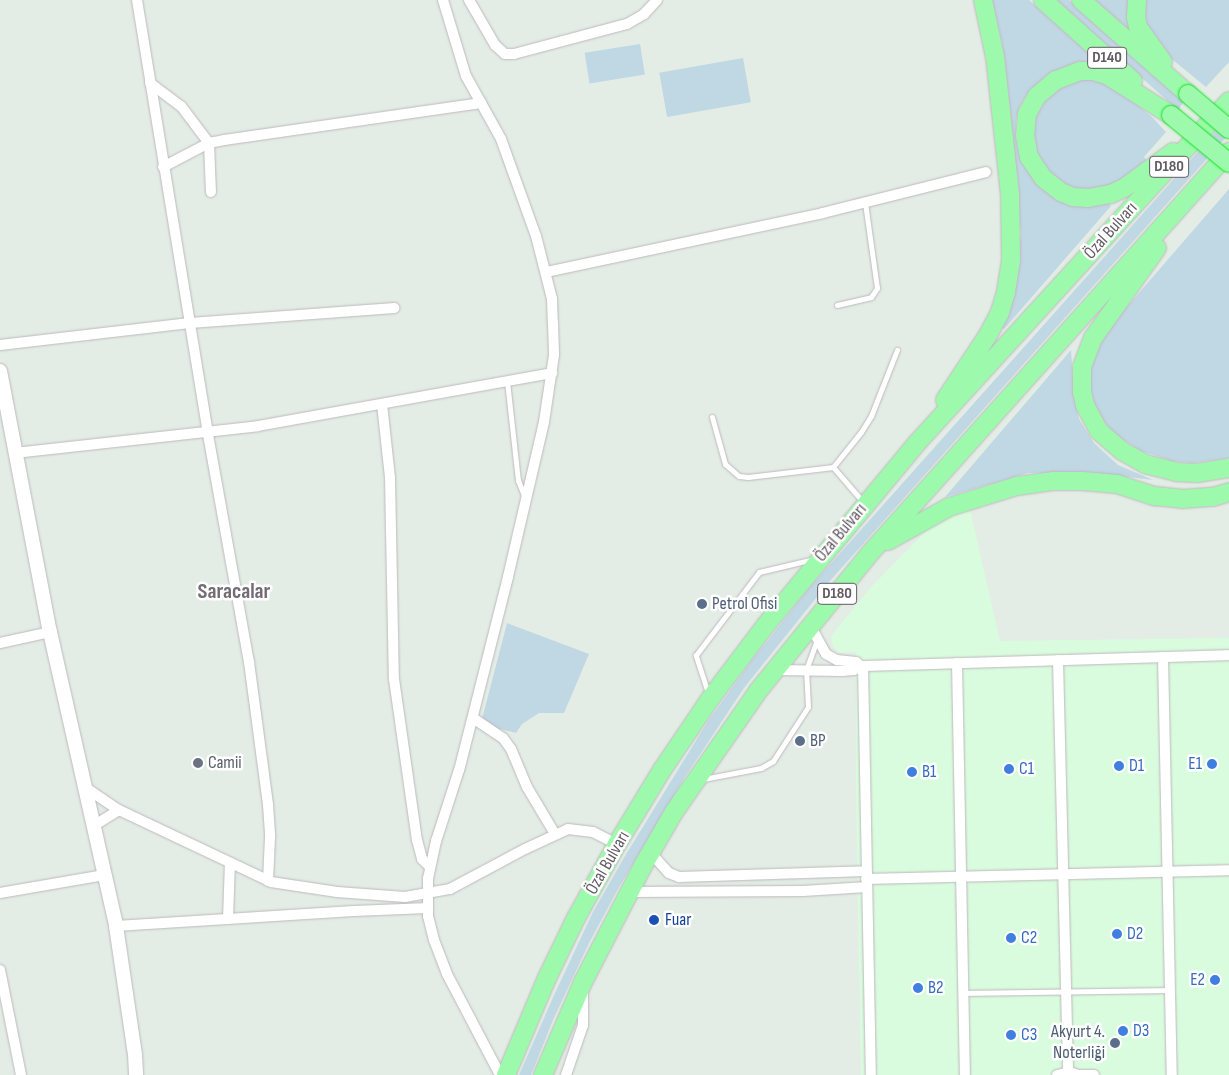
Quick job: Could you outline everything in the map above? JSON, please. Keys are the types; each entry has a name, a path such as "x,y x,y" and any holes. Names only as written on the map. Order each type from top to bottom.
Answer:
{"highway":[{"path":"916,444 988,335 1004,298 1011,262 1010,194 995,57 983,0"},
{"name":"D140","path":"1043,0 1171,116 1221,167"},
{"path":"1081,0 1229,129"},
{"path":"1137,0 1136,17 1143,36 1188,94"},
{"path":"1171,116 1107,75 1093,71 1080,71 1056,80 1037,96 1027,114 1025,146 1034,168 1051,186 1073,197 1099,198 1124,188 1203,130 1229,89"},
{"name":"Özal Bulvarı","path":"506,1075 551,970 576,918 617,844 662,770 710,699 820,558 916,444 1229,101"},
{"name":"Özal Bulvarı","path":"543,1075 583,982 650,852 695,780 776,670 814,634 871,552 1221,167 1229,152"},
{"path":"1229,157 1097,330 1085,356 1080,379 1082,392 1091,419 1110,441 1131,457 1145,464 1176,472 1197,473 1229,468"},
{"path":"871,552 949,507 1017,486 1054,481 1082,481 1117,484 1155,496 1182,499 1213,497 1229,492"}],"street":[{"path":"137,0 208,433 248,662 268,805 270,837 268,881"},
{"path":"443,0 466,76 500,139 536,236 546,272 553,324 552,373 544,422 473,718 430,867 428,894 428,908 434,940 447,974 500,1075"},
{"path":"469,0 495,45 505,54 514,54 627,24 644,14 657,0"},
{"path":"150,82 181,106 209,143 211,192"},
{"path":"164,167 209,143 283,130 481,103"},
{"path":"546,272 865,202 986,172"},
{"path":"0,345 190,323 394,308"},
{"path":"0,371 50,632 95,825 116,926 135,1054 136,1075"},
{"path":"15,453 208,433 552,373"},
{"path":"382,404 390,494 394,679 417,840 422,859 430,867"},
{"path":"0,643 50,632"},
{"path":"814,634 826,654 837,660 856,662 862,666"},
{"path":"776,670 854,670 862,666 1229,655"},
{"path":"1163,657 1172,1075"},
{"path":"1058,660 1067,990 1075,1074"},
{"path":"957,663 965,1075"},
{"path":"862,666 871,1075"},
{"path":"473,718 503,738 511,748 527,787 555,834"},
{"path":"86,788 119,810 268,881 285,886 338,892 405,897 428,894 458,886 555,834 568,830 593,832 617,844"},
{"path":"95,825 119,810"},
{"path":"650,852 669,874 679,877 866,879 961,875 1229,870"},
{"path":"228,920 230,863"},
{"path":"0,893 104,875"},
{"path":"629,892 803,891 866,879"},
{"path":"116,926 428,908"},
{"path":"0,970 20,1075"},
{"path":"566,1075 583,1026 583,982"},
{"path":"1057,1075 1094,1075"}],"lane":[{"path":"838,305 871,297 877,288 865,202"},
{"path":"712,417 725,464 739,476 748,478 833,466 861,432 871,416 897,350"},
{"path":"507,381 518,480 526,501"},
{"path":"833,466 865,504"},
{"path":"710,699 696,656 759,572 820,558"},
{"path":"695,780 761,768 773,761 808,708 806,670 814,634"},
{"path":"963,993 1170,990"}],"shaded area":[{"path":"991,0 1029,0 1101,64 1059,70 1046,76 1027,94 1020,106 1016,120 1016,133 1017,145 1030,174 1108,202 1111,206 1004,329 1001,328 1017,276 1021,233 1002,43"},
{"path":"1054,0 1069,0 1184,101 1178,110"},
{"path":"1091,0 1128,0 1130,33"},
{"path":"1145,0 1229,0 1229,62 1206,87 1168,56 1147,26 1144,13"},
{"path":"640,44 645,75 590,83 585,53"},
{"path":"743,58 751,102 667,117 659,73"},
{"path":"1074,79 1095,79 1115,87 1151,116 1166,132 1144,157 1146,160 1119,184 1096,191 1075,188 1055,180 1033,151 1034,114 1047,94"},
{"path":"1229,117 1229,134 829,582 744,688 685,777 618,889 589,943 553,1020 531,1075 519,1075 593,912 708,721 752,660 810,587"},
{"path":"1229,189 1229,458 1193,463 1172,461 1141,451 1113,433 1096,410 1089,382 1092,359 1099,339"},
{"path":"1071,350 1074,395 1079,419 1094,443 1118,465 1153,480 1088,472 1028,473 945,497"},
{"path":"969,505 1000,641 1229,638 1229,1075 861,1075 856,792 856,652 839,653 833,647 831,636 873,585 932,525"},
{"path":"507,623 589,654 564,713 539,713 522,724 516,733 499,729 482,719"}],"place":[{"name":"Petrol Ofisi","path":"702,604"},
{"name":"BP","path":"800,741"},
{"name":"Camii","path":"198,763"},
{"name":"E1","path":"1212,764"},
{"name":"D1","path":"1119,766"},
{"name":"C1","path":"1009,769"},
{"name":"B1","path":"912,772"},
{"name":"Fuar","path":"654,920"},
{"name":"D2","path":"1117,934"},
{"name":"C2","path":"1011,938"},
{"name":"E2","path":"1215,980"},
{"name":"B2","path":"918,988"},
{"name":"D3","path":"1123,1031"},
{"name":"C3","path":"1011,1035"},
{"name":"Akyurt 4. Noterliği","path":"1115,1043"}],"district":[{"name":"Saracalar","path":"234,592"}]}
